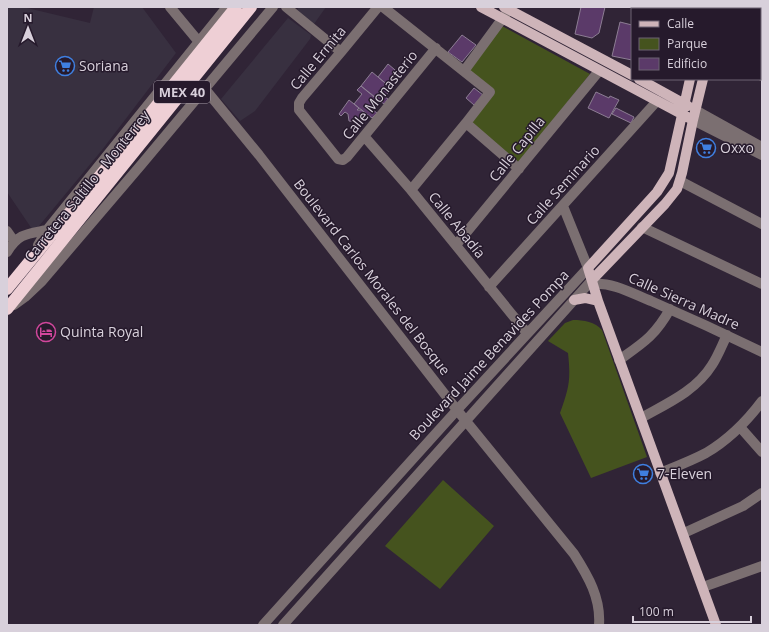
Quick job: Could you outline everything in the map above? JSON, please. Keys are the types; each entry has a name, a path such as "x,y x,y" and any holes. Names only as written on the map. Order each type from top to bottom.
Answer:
{"highway":[{"name":"Carretera Saltillo - Monterrey","path":"7,289 236,7"},
{"name":"Carretera Saltillo - Monterrey","path":"7,309 251,7"}],"main road":[{"path":"481,7 505,12 631,75"},
{"path":"505,12 599,71 657,101 683,108"},
{"path":"640,80 694,115"},
{"name":"Boulevard Jaime Benavides Pompa","path":"588,268 657,192 666,179 669,173 690,80"},
{"name":"Boulevard Jaime Benavides Pompa","path":"592,282 673,195 680,181 703,80"},
{"path":"588,268 619,360 660,473 684,533 716,625"},
{"path":"574,300 585,298 598,301"}],"street":[{"path":"170,7 199,42"},
{"path":"28,262 47,230 227,7"},
{"path":"7,309 25,297 42,281 273,7"},
{"path":"286,7 341,52"},
{"name":"Calle Ermita","path":"345,160 338,159 300,110 299,103 378,7"},
{"path":"383,7 490,92 411,190"},
{"path":"464,71 505,12"},
{"name":"Calle Monasterio","path":"345,160 436,48"},
{"name":"Calle Capilla","path":"456,245 599,71"},
{"name":"Boulevard Carlos Morales del Bosque","path":"205,89 274,174 457,410 467,420 574,554 585,570 596,594 600,625"},
{"name":"Calle Seminario","path":"489,287 657,101"},
{"path":"694,115 762,147"},
{"path":"694,115 762,155"},
{"path":"466,123 519,169"},
{"name":"Calle Abadía","path":"364,136 411,190 527,333"},
{"path":"680,181 762,224"},
{"path":"563,206 588,268"},
{"path":"642,227 762,284"},
{"path":"7,252 14,241 19,237 26,234 47,230"},
{"path":"7,231 14,241"},
{"name":"Boulevard Jaime Benavides Pompa","path":"263,625 527,333 588,268"},
{"name":"Boulevard Jaime Benavides Pompa","path":"283,625 574,300 592,282"},
{"name":"Calle Sierra Madre","path":"592,282 616,287 670,309 762,352"},
{"path":"619,360 652,336 670,309"},
{"path":"641,418 679,397 698,382 712,366 727,335"},
{"path":"660,473 705,453 740,427 762,401"},
{"path":"740,427 762,452"},
{"path":"684,533 743,506 762,493"},
{"path":"703,587 762,566"}],"shaded area":[{"path":"7,7 23,7 90,23 94,7 142,7 176,53 102,150 34,232 7,192"},
{"path":"299,7 326,7 314,24 297,10"},
{"path":"288,18 311,35 310,39 255,111 240,121 221,99"}],"green space":[{"path":"502,26 590,74 519,162 471,124 495,92 468,70"},
{"path":"573,320 589,322 602,330 647,457 591,478 560,413 568,384 568,353 548,341 565,323"},
{"path":"443,480 494,526 440,589 385,546"}],"building":[{"path":"581,7 605,7 599,33 592,38 575,34"},
{"path":"620,22 631,25 631,60 612,56"},
{"path":"462,35 476,45 462,62 448,52"},
{"path":"388,64 401,75 393,84 391,83 389,86 378,77"},
{"path":"372,72 391,88 385,97 388,99 384,104 361,86"},
{"path":"361,86 380,102 373,110 377,113 372,118 354,104 362,94 357,90"},
{"path":"474,88 483,95 474,105 466,98"},
{"path":"596,92 609,98 610,96 619,100 609,118 588,108"},
{"path":"349,100 359,108 357,110 362,110 366,115 358,119 359,122 349,121 348,114 345,112 341,116 339,114"},
{"path":"616,108 634,117 631,123 612,114"}],"place":[{"name":"Soriana","path":"65,66"},
{"name":"Oxxo","path":"706,148"},
{"name":"Quinta Royal","path":"46,332"},
{"name":"7-Eleven","path":"643,474"}]}
